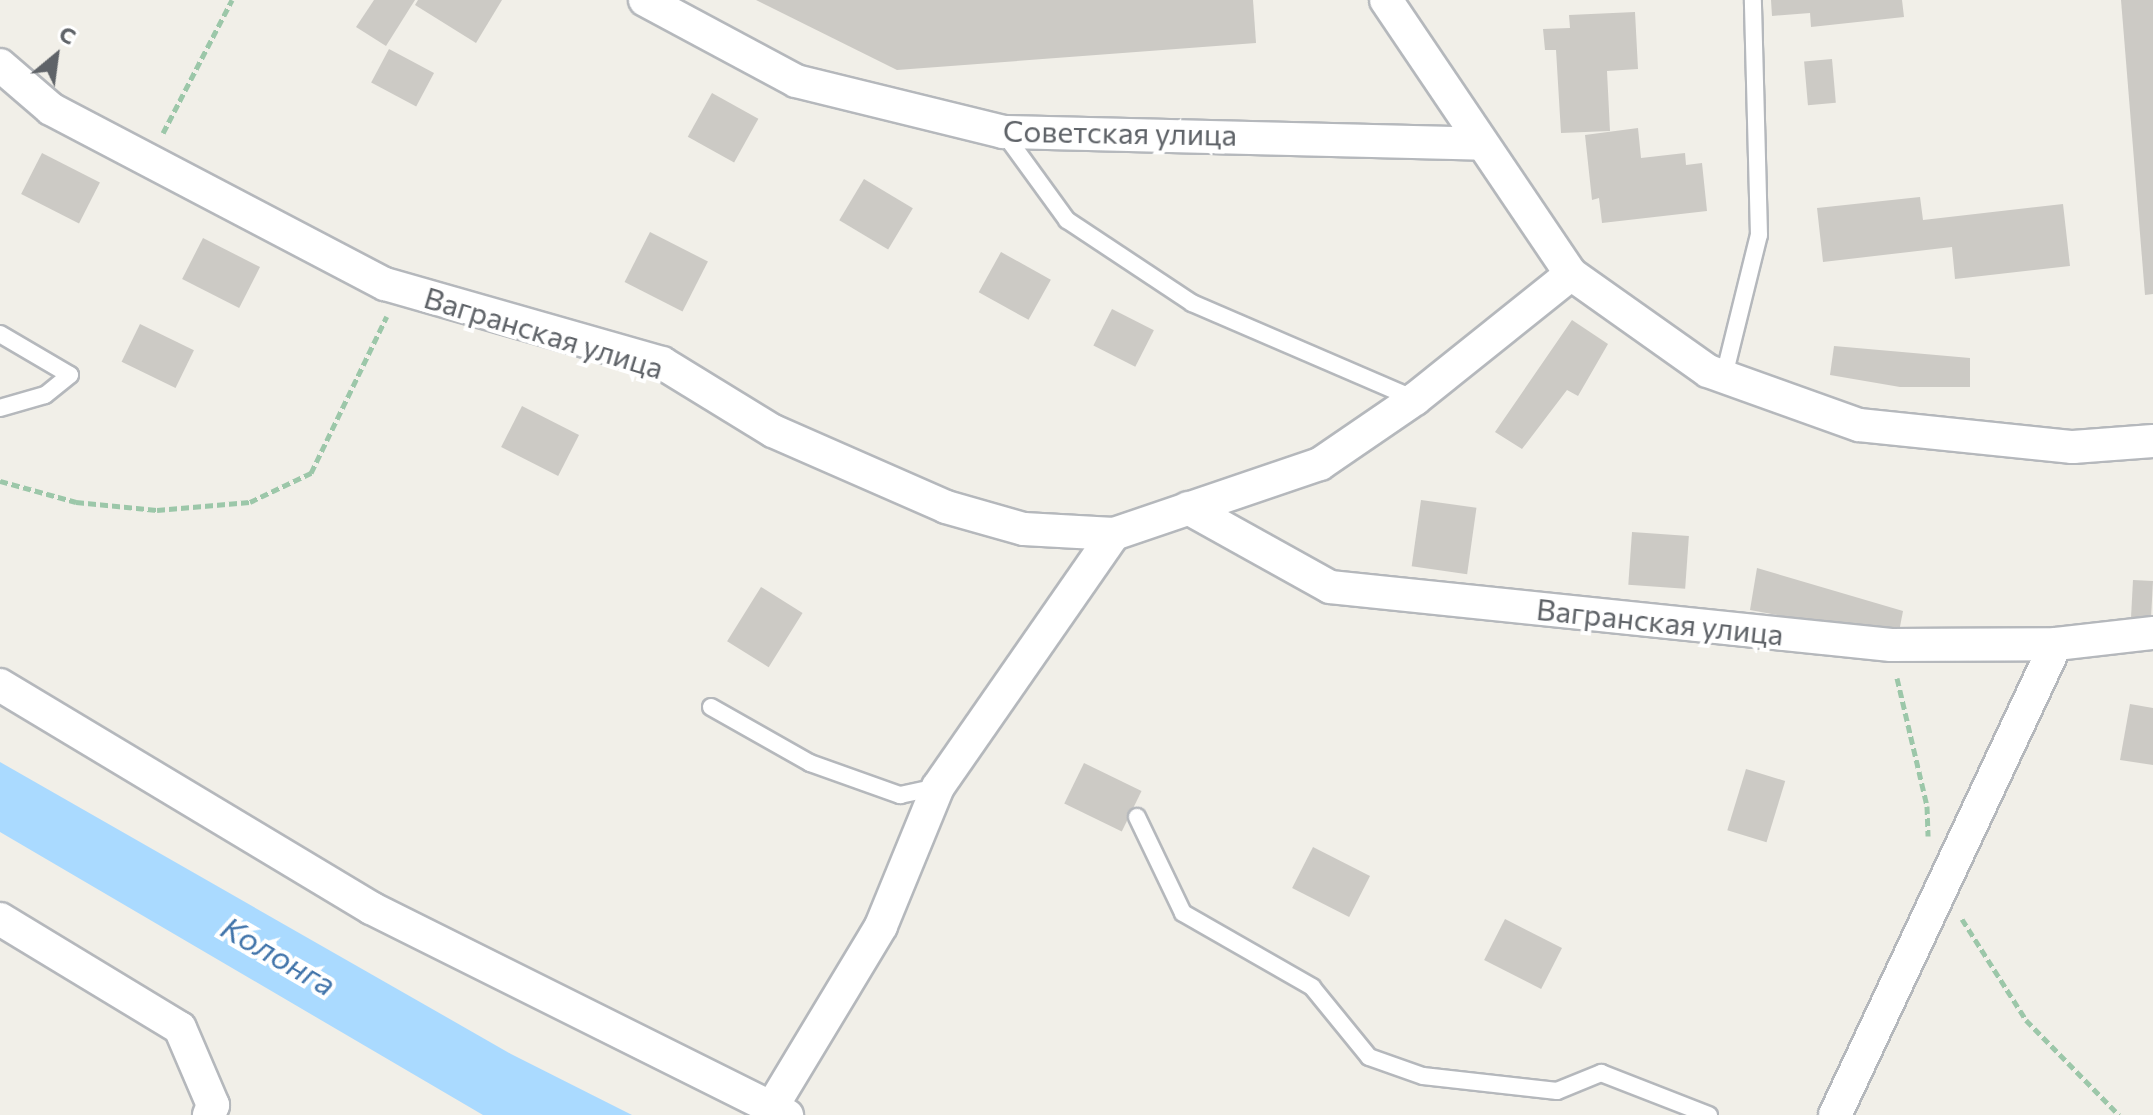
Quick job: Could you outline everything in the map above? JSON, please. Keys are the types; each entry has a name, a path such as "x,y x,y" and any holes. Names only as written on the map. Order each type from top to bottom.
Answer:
{"street":[{"name":"Советская улица","path":"645,0 796,81 1003,132 1478,144"},
{"path":"1386,0 1478,144 1571,274 1724,376 1859,425 2073,447 2153,441"},
{"name":"Вагранская улица","path":"0,65 51,109 401,290 662,363 773,431 946,507 1024,529 1114,534"},
{"path":"0,685 371,908 779,1111 881,926 938,787 1114,534 1320,464 1415,399 1571,274"},
{"name":"Вагранская улица","path":"1188,508 1330,587 1891,645 2056,644 2153,633"},
{"path":"1835,1115 2056,644"},
{"path":"0,919 180,1028 213,1105 209,1115"}],"lane":[{"path":"1724,376 1759,235 1753,0"},
{"path":"1003,132 1067,220 1192,303 1415,399"},
{"path":"0,334 70,375 45,395 0,408"},
{"path":"711,707 810,763 900,795 938,787"},
{"path":"1137,817 1183,913 1312,987 1369,1057 1423,1076 1557,1091 1601,1073 1709,1115"}],"path":[{"path":"148,160 232,0"},
{"path":"0,481 76,502 157,510 250,502 311,473 401,290"}],"water":[{"name":"Колонга","path":"0,762 511,1054 632,1115 483,1115 0,832"}],"building":[{"path":"374,0 415,0 386,46 356,27"},
{"path":"418,0 502,0 476,43 415,5"},
{"path":"756,0 1253,0 1256,43 897,70"},
{"path":"1771,0 1902,0 1904,17 1811,27 1810,13 1772,16"},
{"path":"2121,0 2153,0 2153,294 2145,295"},
{"path":"1635,12 1638,69 1607,71 1610,131 1561,133 1556,50 1545,50 1543,29 1570,28 1569,15"},
{"path":"389,49 434,73 416,106 371,83"},
{"path":"1832,59 1836,103 1808,105 1804,61"},
{"path":"712,93 758,119 734,162 688,137"},
{"path":"1638,128 1641,158 1685,153 1686,165 1702,163 1707,211 1602,223 1599,198 1592,200 1585,135"},
{"path":"42,153 100,183 79,223 21,194"},
{"path":"864,179 913,208 888,250 839,220"},
{"path":"1920,197 1923,220 2063,204 2070,266 1955,279 1952,247 1823,262 1817,208"},
{"path":"650,232 708,262 682,311 625,282"},
{"path":"203,238 260,267 239,308 182,279"},
{"path":"1001,252 1051,280 1029,320 979,292"},
{"path":"1112,309 1154,330 1135,367 1093,346"},
{"path":"1572,320 1608,344 1578,396 1567,390 1522,449 1495,432"},
{"path":"140,324 194,350 176,388 122,362"},
{"path":"1834,346 1970,358 1970,387 1900,387 1830,375"},
{"path":"522,406 579,435 558,476 501,447"},
{"path":"1421,500 1476,508 1467,574 1412,566"},
{"path":"1632,532 1689,536 1685,589 1628,585"},
{"path":"1757,568 1903,611 1898,637 1750,610"},
{"path":"2133,580 2153,581 2151,619 2131,618"},
{"path":"761,587 803,613 769,667 727,641"},
{"path":"2130,704 2153,708 2153,765 2120,760"},
{"path":"1084,763 1142,791 1122,832 1064,803"},
{"path":"1746,769 1785,781 1766,842 1727,830"},
{"path":"1313,847 1370,876 1349,917 1292,888"},
{"path":"1505,919 1562,948 1541,989 1484,960"}]}
